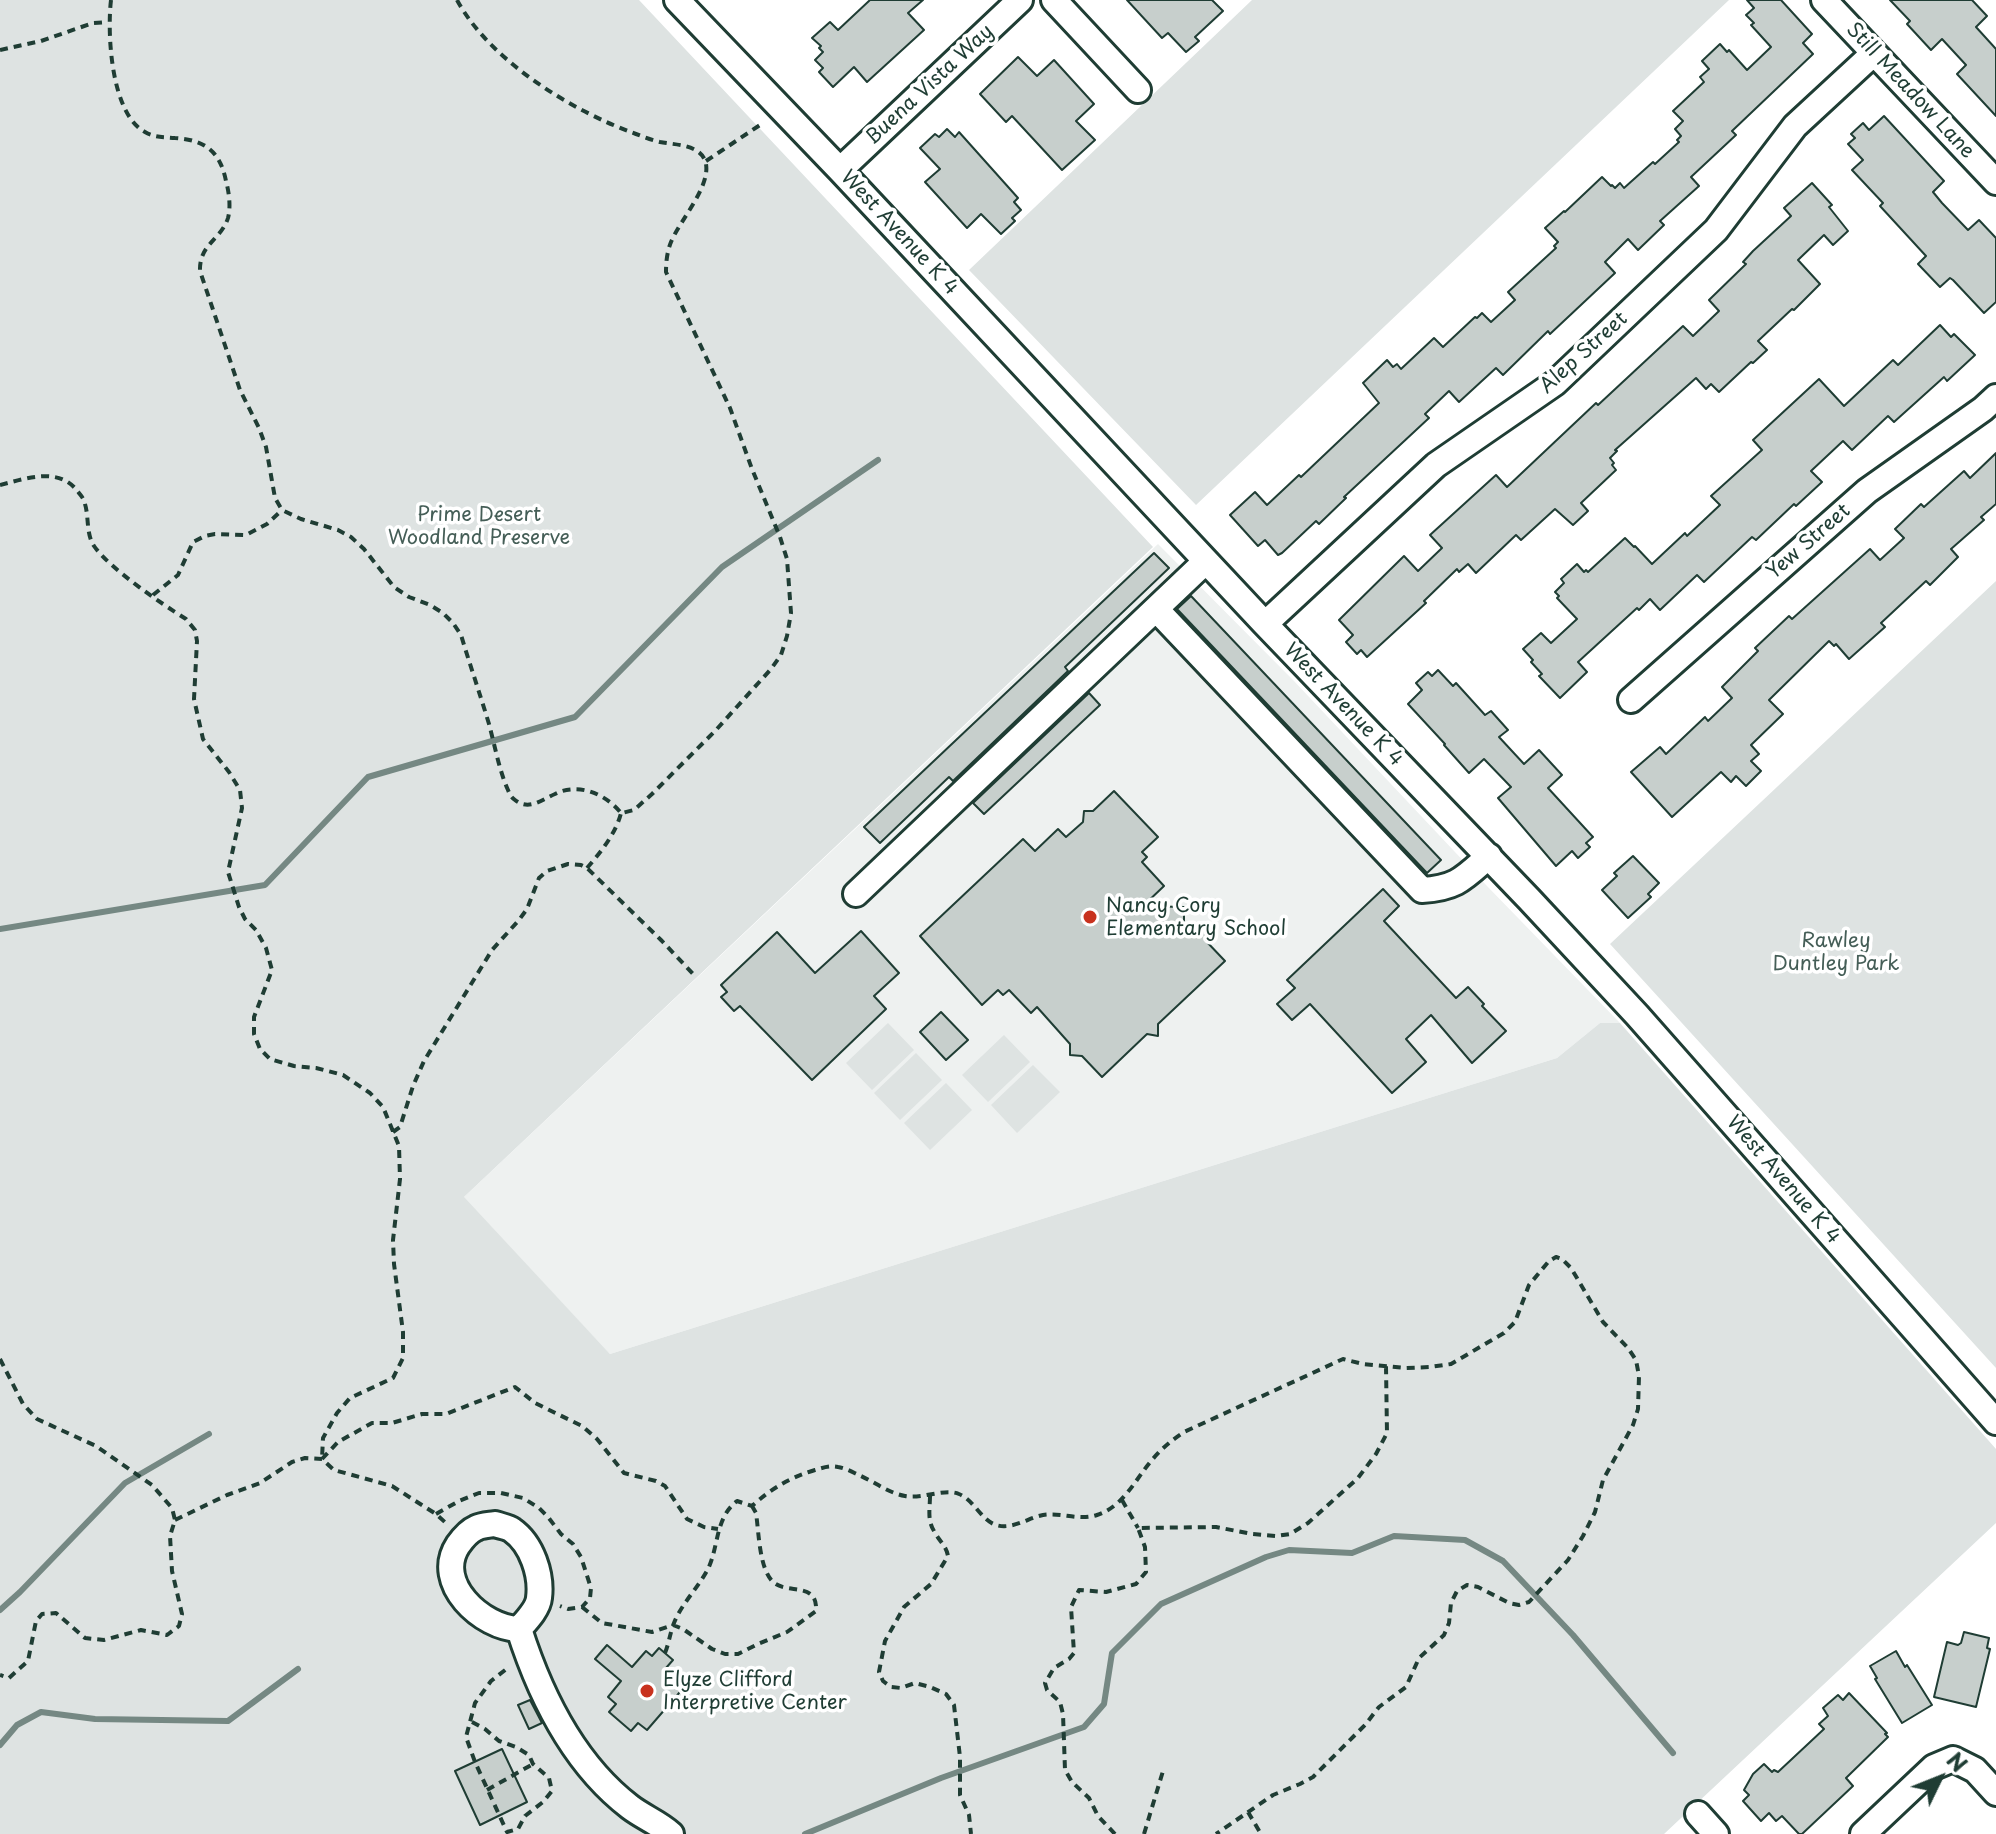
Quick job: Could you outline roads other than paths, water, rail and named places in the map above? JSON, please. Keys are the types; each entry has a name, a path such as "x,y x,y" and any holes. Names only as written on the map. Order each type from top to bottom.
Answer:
{"street":[{"name":"West Avenue K 4","path":"677,0 1637,1015 1996,1422"},
{"name":"Buena Vista Way","path":"840,170 1020,0"},
{"path":"1054,0 1138,90"},
{"name":"Still Meadow Lane","path":"1824,0 1996,182"},
{"name":"Alep Street","path":"1265,624 1436,465 1555,383 1716,230 1795,126 1874,53"},
{"name":"Yew Street","path":"1631,700 1867,491 1996,397"},
{"path":"856,894 1206,561"},
{"path":"1156,609 1422,890 1439,889 1460,882 1489,856"},
{"path":"495,1524 512,1530 525,1544 538,1570 539,1600 519,1629 506,1629 484,1618 463,1599 452,1579 452,1553 463,1538 477,1527 495,1524"},
{"path":"519,1629 558,1722 574,1747 597,1776 629,1806 671,1834"},
{"path":"1863,1834 1934,1767 1953,1759 1975,1770 1996,1793"},
{"path":"1698,1814 1716,1834"}],"waterway":[{"path":"0,929 265,885 368,777 575,717 722,567 878,460"},
{"path":"0,1610 125,1483 209,1434"},
{"path":"805,1834 941,1778 1084,1727 1104,1704 1112,1653 1161,1604 1266,1557 1289,1550 1352,1553 1394,1536 1465,1540 1503,1561 1573,1635 1673,1753"},
{"path":"0,1745 17,1725 41,1712 95,1719 228,1721 298,1669"}],"place":[{"name":"Nancy Cory Elementary School","path":"1090,917"},
{"name":"Elyze Clifford Interpretive Center","path":"647,1691"}],"park label":[{"name":"Prime Desert Woodland Preserve","path":"479,526"},
{"name":"Rawley Duntley Park","path":"1836,952"}]}
